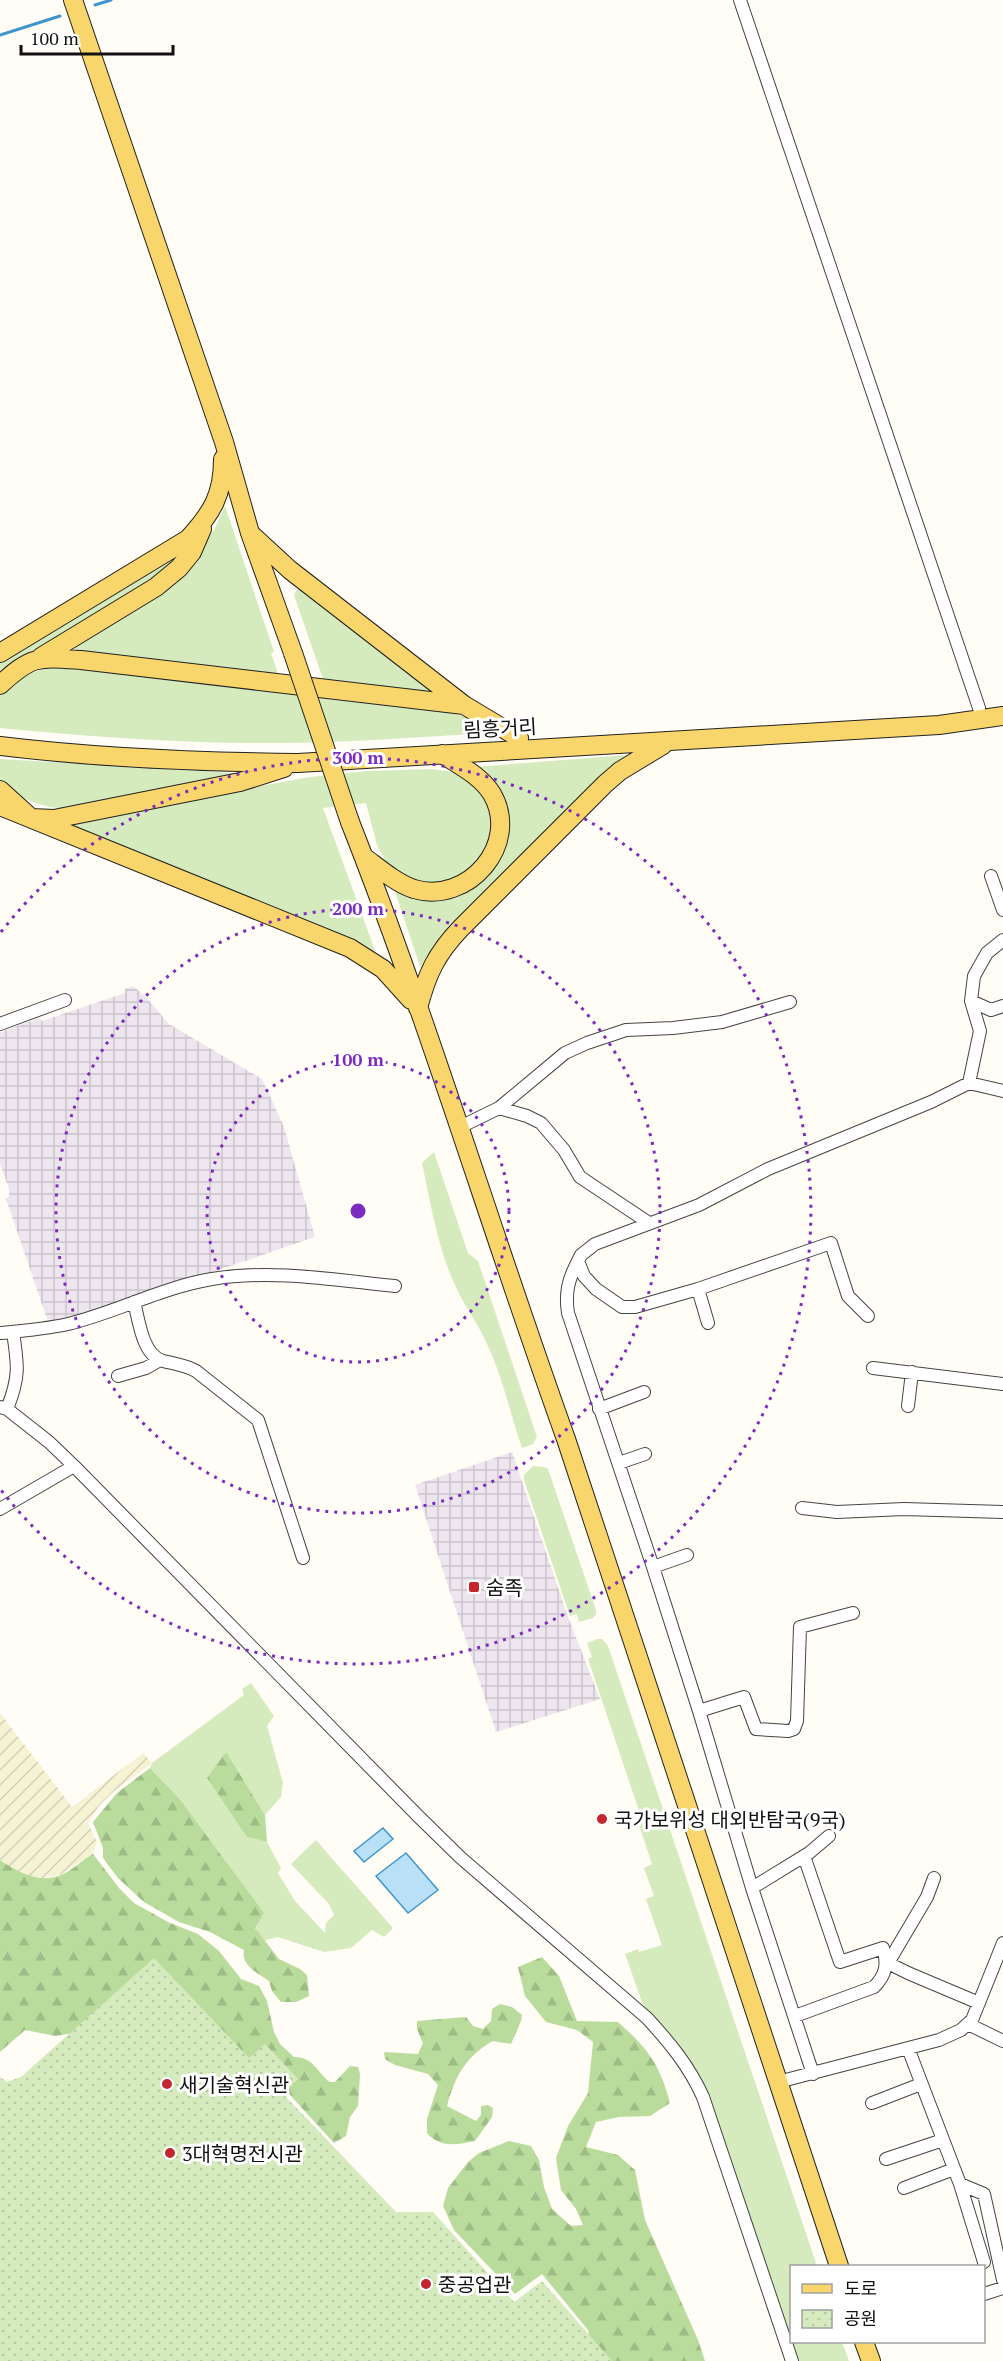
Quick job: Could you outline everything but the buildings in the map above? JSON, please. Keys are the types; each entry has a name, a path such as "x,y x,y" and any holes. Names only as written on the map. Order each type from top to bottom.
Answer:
{"main road":[{"path":"73,0 224,442 250,533 350,822 418,1008 566,1439 839,2265"},
{"path":"3,682 21,668 156,586 179,568 192,552 219,495 223,477 224,442"},
{"path":"0,653 167,554 188,539 208,517"},
{"path":"250,533 290,570 464,705 519,738"},
{"path":"41,657 464,705"},
{"name":"림흥거리","path":"0,735 106,746 295,752 889,716 1003,705"},
{"name":"림흥거리","path":"0,746 59,753 198,762 298,763 939,725 1003,716"},
{"path":"418,1008 430,968 446,943 460,928 605,784 628,766 667,742"},
{"path":"364,856 401,883 415,889 433,891 452,889 471,879 494,855 500,838 498,808 492,794 482,782 442,754"},
{"path":"0,790 31,818 64,818 240,782 298,763"},
{"path":"0,806 350,948 368,957 383,969 418,1008"},
{"path":"864,2343 871,2361"}],"street":[{"path":"740,0 980,708"},
{"path":"991,876 1003,910"},
{"path":"969,1083 980,1031 971,1001 974,976 987,953 1003,940"},
{"path":"0,1024 65,1000"},
{"path":"971,1001 991,1010 1003,1006"},
{"path":"458,1128 499,1108 558,1058 587,1043 626,1030 674,1028 722,1022 790,1002"},
{"path":"988,1088 1003,1081"},
{"path":"813,2074 752,1888 653,1567 568,1313 566,1297 570,1276 581,1255 595,1244 699,1205 768,1169 931,1102 969,1083 1003,1091"},
{"path":"499,1108 527,1116 541,1123 564,1150 580,1177 649,1223"},
{"path":"578,1262 584,1276 596,1289 622,1307 635,1307 698,1289 831,1243 848,1296 868,1316"},
{"path":"0,1333 67,1324 211,1279 246,1275 309,1277 395,1286"},
{"path":"698,1289 708,1323"},
{"path":"134,1302 147,1348 152,1355 160,1360 186,1365 258,1420 303,1558"},
{"path":"13,1332 18,1370 15,1389 4,1408 74,1466 461,1858 647,2018 673,2046 685,2062 703,2097 792,2361"},
{"path":"118,1376 146,1368 160,1360"},
{"path":"873,1368 1003,1384"},
{"path":"908,1406 912,1372"},
{"path":"599,1409 644,1392"},
{"path":"619,1463 645,1454"},
{"path":"0,1509 74,1466"},
{"path":"802,1508 837,1512 904,1509 1003,1512"},
{"path":"653,1567 687,1555"},
{"path":"699,1711 744,1697 756,1729 788,1731 794,1729 797,1721 800,1627 853,1613"},
{"path":"752,1888 804,1856 829,1836"},
{"path":"804,1856 840,1962 883,1948 888,1963 979,2003"},
{"path":"795,2016 874,1987 881,1980 888,1963 927,1897 934,1878"},
{"path":"778,2082 939,2040 961,2030 972,2020 1003,1943"},
{"path":"968,2024 1003,2041"},
{"path":"908,2048 960,2184 984,2262"},
{"path":"872,2103 921,2084"},
{"path":"886,2159 943,2140"},
{"path":"904,2188 954,2169"},
{"path":"960,2184 984,2194 1003,2280"},
{"path":"985,2294 1003,2288"}],"shaded area":[{"path":"133,986 146,997 169,1024 262,1079 284,1127 315,1237 72,1320 64,1322 47,1319 6,1199 9,1197 9,1189 0,1164 0,1032 40,1018 42,1021 125,993 125,989"},
{"path":"512,1452 568,1617 600,1699 496,1732 415,1485"},
{"path":"0,1713 72,1807 143,1753 152,1763 113,1792 99,1806 88,1823 97,1842 93,1854 60,1875 43,1878 28,1876 0,1860"}],"green space":[{"path":"225,506 274,652 271,653 280,680 76,651 74,645 198,556"},
{"path":"177,556 179,558 143,589 0,673 0,659"},
{"path":"301,588 439,694 325,685 294,595 297,589"},
{"path":"55,664 424,706 470,718 475,721 477,729 473,734 366,740 227,743 0,728 0,677 21,678"},
{"path":"627,755 631,757 423,975 392,883 435,897 502,845 474,767"},
{"path":"0,759 236,774 76,809 64,809 36,803 0,787"},
{"path":"431,769 460,773 485,797 494,822 482,863 445,886 411,882 386,862 377,845 366,803 323,808 377,956 73,827 74,822 79,819 310,777 368,771"},
{"path":"434,1152 468,1253 478,1261 537,1437 533,1444 522,1448 493,1357 458,1291 443,1255 422,1163"},
{"path":"533,1466 548,1469 596,1610 593,1618 579,1622 577,1614 570,1616 524,1480 524,1475"},
{"path":"602,1639 608,1646 817,2265 790,2265 790,2329 787,2330 700,2077 685,2053 643,2005 625,1954 662,1945 646,1899 654,1896 644,1868 652,1864 639,1825 643,1823 588,1659 592,1657 587,1643"},
{"path":"251,1683 274,1716 267,1726 283,1783 281,1797 265,1815 226,1753 247,1837 267,1842 281,1868 278,1873 295,1901 325,1933 326,1923 334,1915 329,1904 291,1864 316,1840 393,1928 384,1937 372,1930 351,1948 324,1952 278,1937 263,1941 178,1797 150,1768 152,1763 244,1695 242,1689"},
{"path":"226,1752 265,1815 267,1842 247,1837 207,1778"},
{"path":"150,1768 178,1797 264,1913 255,1928 279,1959 307,1975 309,1996 296,2002 281,2002 272,1991 269,1981 248,1965 244,1950 210,1932 179,1922 144,1902 118,1878 103,1858 103,1848 93,1822 117,1793"},
{"path":"93,1854 119,1888 134,1903 168,1922 198,1934 219,1951 241,1979 259,1986 267,2001 274,2032 280,2044 294,2057 310,2062 330,2082 335,2082 350,2066 358,2067 360,2074 358,2106 350,2117 346,2136 334,2143 289,2094 285,2085 251,2062 80,2032 55,2036 25,2030 0,2052 0,1860 21,1872 45,1878 65,1873"},
{"path":"542,1957 559,1976 577,2021 618,2022 645,2049 662,2078 670,2103 650,2116 619,2117 596,2122 586,2147 618,2155 635,2170 645,2220 705,2361 599,2361 593,2352 588,2330 542,2274 515,2294 454,2230 443,2206 448,2188 468,2162 479,2153 509,2141 531,2146 539,2160 544,2187 552,2209 571,2226 583,2225 576,2209 561,2190 556,2158 568,2126 588,2093 593,2042 577,2030 546,2022 525,1996 518,1967"},
{"name":"3대혁명전시관","path":"154,1958 249,2058 265,2044 298,2079 283,2094 396,2212 433,2212 514,2302 542,2281 612,2361 0,2361 0,2077 7,2082 21,2077"},
{"path":"500,2004 512,2007 522,2015 511,2044 493,2041 476,2053 458,2076 447,2106 476,2121 481,2115 481,2106 488,2105 493,2108 492,2117 475,2141 449,2144 437,2141 427,2133 427,2119 438,2085 428,2074 395,2065 385,2059 384,2052 418,2054 423,2043 417,2029 417,2021 466,2017 473,2026 483,2029 491,2021 492,2009"},
{"path":"791,2343 842,2343 849,2361 797,2361"}],"water":[{"path":"383,1828 393,1839 364,1862 354,1851"},
{"path":"406,1853 438,1890 408,1913 376,1876"}],"waterway":[{"path":"95,5 111,0"},
{"path":"0,35 60,16"}],"place":[{"name":"숨족","path":"474,1587"},
{"name":"국가보위성 대외반탐국(9국)","path":"602,1819"},
{"name":"새기술혁신관","path":"167,2084"},
{"name":"3대혁명전시관","path":"170,2153"},
{"name":"중공업관","path":"426,2284"}]}
